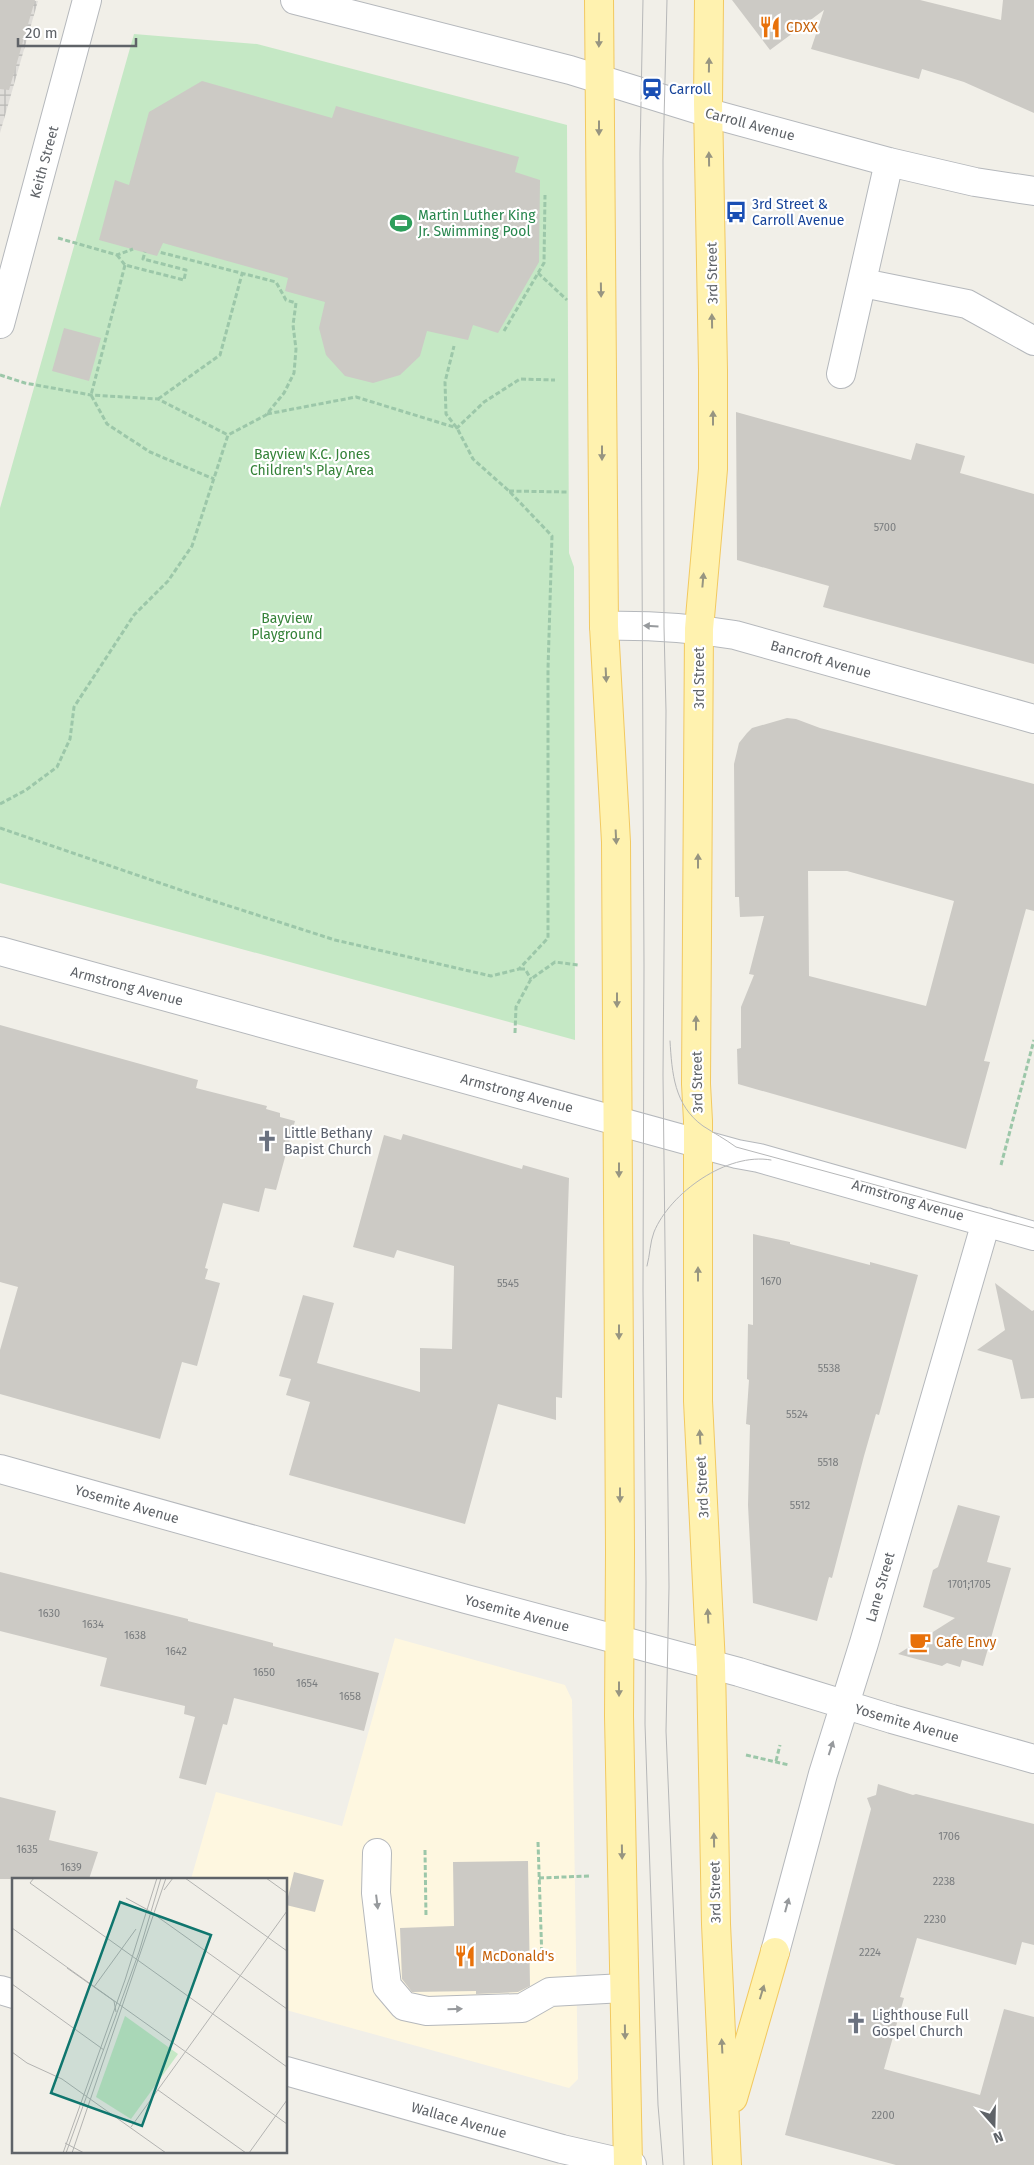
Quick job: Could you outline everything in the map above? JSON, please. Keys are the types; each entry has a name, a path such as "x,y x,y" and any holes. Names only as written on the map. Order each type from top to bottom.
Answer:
{"main road":[{"path":"599,0 604,626 616,842 620,1542 618,1640 629,2165"},
{"name":"3rd Street","path":"709,0 713,469 699,629 696,1084 698,1142 698,1401 711,1665 716,1924 727,2165"},
{"path":"726,2124 744,2052 775,1952"}],"street":[{"name":"Keith Street","path":"0,324 87,0"},
{"name":"Carroll Avenue","path":"295,0 599,79 709,114 890,162 975,182 1034,191"},
{"path":"841,374 890,162"},
{"path":"863,283 967,304 1034,341"},
{"name":"Bancroft Avenue","path":"604,626 699,629 735,635 1034,719"},
{"name":"Armstrong Avenue","path":"0,951 737,1154 760,1158 1034,1236"},
{"name":"Lane Street","path":"775,1952 823,1774 986,1222"},
{"name":"Yosemite Avenue","path":"0,1469 711,1665 1034,1759"},
{"path":"377,1853 376,1893 387,1986 404,2006 427,2010 522,2008 550,1992 574,1989 624,1988"},
{"name":"Wallace Avenue","path":"288,2072 562,2149 629,2165"}],"path":[{"path":"504,331 544,263 544,195"},
{"path":"26,230 117,255 133,249"},
{"path":"117,255 125,265 184,280 186,270 143,259 145,252"},
{"path":"159,252 276,282 286,300 296,302 293,325 296,349 294,373 284,393 266,415"},
{"path":"125,265 91,395 107,424 150,452 214,480"},
{"path":"158,399 220,355 242,274"},
{"path":"454,346 445,382 446,414 457,428 473,460 508,491 552,536 548,668 548,938 519,969"},
{"path":"0,375 25,383 91,395 158,399 228,435"},
{"path":"457,428 484,402 520,378 555,380"},
{"path":"0,804 26,790 58,767 70,739 74,707 134,615 168,581 192,546 228,435 266,415 356,397 457,428"},
{"path":"508,491 602,492"},
{"path":"0,828 195,895 335,940 491,976 526,969 531,979"},
{"path":"515,1033 516,1007 531,979 554,962 578,965"},
{"path":"1001,1165 1034,1040"},
{"path":"776,1761 780,1745"},
{"path":"742,1754 789,1765"},
{"path":"538,1842 543,1978 550,1992"},
{"path":"425,1850 426,1917"},
{"path":"539,1878 622,1876"}],"shaded area":[{"path":"0,0 38,1 0,133"},
{"path":"395,1638 565,1685 572,1700 578,2079 569,2088 288,2011 288,1878 191,1878 216,1792 342,1826"}],"green space":[{"name":"Bayview Playground","path":"134,34 257,44 567,125 569,553 574,567 575,1040 0,883 0,508"}],"building":[{"path":"0,0 35,0 9,90 0,89"},
{"path":"732,0 920,0 1001,20 1003,0 1034,0 1034,113 964,82 922,69 919,79 811,49 824,10 770,50"},
{"path":"202,81 332,118 336,106 519,157 515,172 540,180 539,262 498,333 473,325 468,340 427,331 420,356 400,375 373,383 345,376 326,355 319,328 325,302 285,291 288,278 163,243 157,256 99,240 115,180 129,185 149,112"},
{"path":"64,328 101,338 89,381 52,371"},
{"path":"736,412 911,460 916,443 965,456 960,473 1034,494 1034,664 823,607 829,586 737,560"},
{"path":"787,718 796,719 820,728 1034,784 1034,911 1026,909 984,1061 990,1062 966,1149 738,1084 737,1049 741,1048 741,1007 754,975 749,974 764,916 740,917 739,897 735,897 734,764 739,743 752,728","holes":["808,871 847,871 954,901 926,1006 809,976"]},
{"path":"0,1025 198,1080 196,1088 267,1106 266,1109 280,1113 280,1117 295,1121 276,1190 265,1188 259,1212 223,1203 205,1268 208,1269 205,1279 220,1283 197,1366 182,1362 160,1439 0,1394 0,1350 18,1287 0,1282"},
{"path":"403,1134 522,1169 523,1165 569,1178 562,1398 556,1397 556,1420 498,1404 465,1524 289,1475 310,1402 286,1395 291,1379 279,1376 303,1295 334,1303 317,1363 420,1392 420,1348 452,1349 454,1266 397,1250 394,1258 353,1247 384,1135 401,1140"},
{"path":"753,1234 790,1242 790,1244 870,1265 870,1262 918,1275 879,1415 876,1414 864,1456 832,1578 829,1577 817,1621 753,1603 748,1505 750,1425 746,1424 749,1380 747,1379 748,1324 753,1325"},
{"path":"995,1283 1032,1311 1034,1310 1034,1398 1021,1399 1012,1360 977,1350 1005,1330"},
{"path":"958,1505 1000,1516 987,1562 1011,1568 983,1666 962,1660 960,1667 947,1663 942,1666 898,1654 955,1618 923,1607 933,1570 938,1567"},
{"path":"0,1572 188,1619 188,1621 273,1643 273,1646 379,1673 364,1731 234,1698 227,1725 223,1724 206,1785 179,1778 195,1717 184,1714 185,1706 100,1686 107,1658 0,1631"},
{"path":"878,1784 913,1795 916,1794 1034,1824 1034,1945 1022,1942 1016,1965 917,1938 900,1997 904,1998 884,2069 980,2095 1004,2009 1034,2017 1034,2165 896,2165 785,2135 871,1809 867,1798 876,1795"},
{"path":"0,1797 56,1811 49,1840 98,1852 89,1878 0,1879"},
{"name":"McDonald's","path":"528,1861 530,1986 518,1992 476,1994 476,1991 412,1992 402,1979 400,1928 454,1926 453,1862"},
{"path":"294,1872 324,1880 315,1912 288,1905 288,1897"}],"tram line":[{"path":"643,0 640,153 645,1724 658,2105 663,2165"},
{"path":"667,0 663,160 664,627 666,711 663,1075 669,1587 666,1731 684,2165"},
{"path":"670,1041 676,1088 686,1108 693,1118 703,1126 736,1147 1034,1228"},
{"path":"647,1266 654,1232 662,1217 686,1190 702,1178 736,1162 754,1159 771,1160"}],"place":[{"name":"CDXX","path":"770,27"},
{"name":"Carroll","path":"652,89"},
{"name":"3rd Street & Carroll Avenue","path":"736,212"},
{"name":"Martin Luther King Jr. Swimming Pool","path":"401,223"},
{"name":"Little Bethany Bapist Church","path":"267,1141"},
{"name":"Cafe Envy","path":"920,1642"},
{"name":"McDonald's","path":"465,1956"},
{"name":"Lighthouse Full Gospel Church","path":"856,2023"}],"park label":[{"name":"Bayview K.C. Jones Children's Play Area","path":"312,462"}]}
